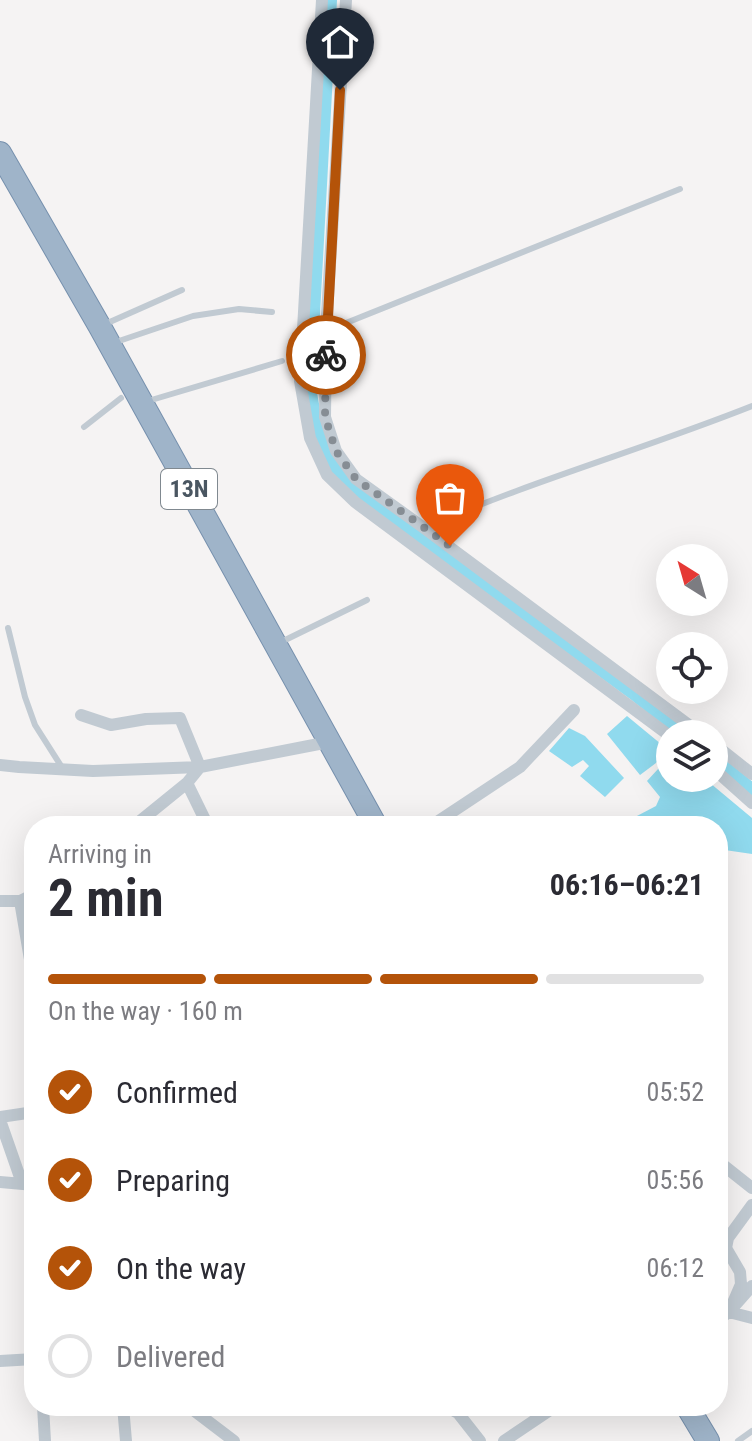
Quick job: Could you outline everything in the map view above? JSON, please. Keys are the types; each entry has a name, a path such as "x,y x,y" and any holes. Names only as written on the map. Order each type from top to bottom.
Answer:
{"highway":[{"name":"13N","path":"0,153 105,336 131,401 322,744 369,816"},
{"name":"13N","path":"0,183 97,352 131,401 276,644 355,816"},
{"path":"677,1416 691,1441"},
{"path":"693,1416 708,1441"}],"street":[{"path":"322,0 300,381 310,438 327,475 355,502 656,726"},
{"path":"346,0 326,331 325,417 336,451 356,479 682,720"},
{"path":"450,816 520,767 574,710"},
{"path":"81,715 111,725 146,719 180,718 200,767"},
{"path":"0,765 93,771 200,767 322,744"},
{"path":"728,755 752,774"},
{"path":"146,816 187,783 200,767"},
{"path":"728,782 752,803"},
{"path":"187,783 203,816"},
{"path":"0,901 24,899"},
{"path":"20,901 24,924"},
{"path":"24,1114 0,1119 24,1175"},
{"path":"728,1169 752,1188"},
{"path":"0,1182 24,1184"},
{"path":"728,1238 752,1205"},
{"path":"728,1251 740,1272 741,1284 729,1312"},
{"path":"729,1312 752,1286"},
{"path":"729,1312 752,1318"},
{"path":"0,1361 24,1360"},
{"path":"44,1416 45,1441"},
{"path":"124,1416 126,1441"},
{"path":"201,1416 234,1441"},
{"path":"460,1416 480,1441"},
{"path":"504,1441 541,1416"}],"lane":[{"path":"326,331 680,189"},
{"path":"105,336 182,290"},
{"path":"105,336 239,309 272,312"},
{"path":"84,427 131,401 282,361"},
{"path":"424,528 475,506 752,406"},
{"path":"276,644 367,600"},
{"path":"8,628 35,725 63,769"},
{"path":"738,1441 752,1431"}],"water":[{"path":"627,716 656,740 656,763 640,775 607,734"},
{"path":"569,728 585,736 624,778 605,797 580,776 589,766 583,760 572,767 549,751"},
{"path":"656,771 656,792 721,792 752,818 752,854 728,850 728,816 637,816 656,806 660,797 647,781"}],"waterway":[{"path":"331,0 310,388 318,431 335,468 368,501 666,720"},
{"path":"728,769 752,789"}],"way so far":[{"path":"326,355 325,417 336,451 356,479 450,546"}],"route":[{"path":"326,355 340,90"}]}
